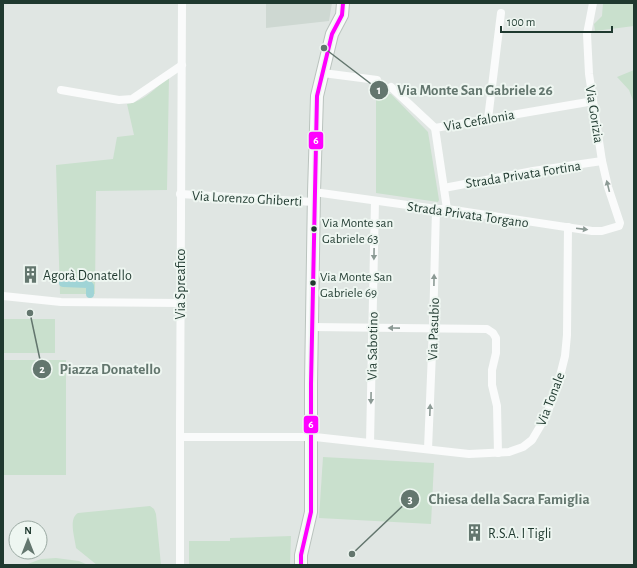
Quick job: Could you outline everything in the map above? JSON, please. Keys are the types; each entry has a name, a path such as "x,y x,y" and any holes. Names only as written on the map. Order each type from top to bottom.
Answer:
{"street":[{"name":"Via Spreafico","path":"180,565 180,194 182,3"},
{"path":"301,565 301,555 311,512 312,327 317,96 332,34 342,15 343,3"},
{"name":"Via Gorizia","path":"593,3 587,34 589,74 602,161 609,192 620,223"},
{"path":"488,119 501,13"},
{"path":"61,90 119,100 132,99 182,66"},
{"path":"323,73 377,80"},
{"name":"Via Cefalonia","path":"391,87 435,128 447,209"},
{"name":"Via Cefalonia","path":"435,128 588,102 593,99"},
{"name":"Strada Privata Fortina","path":"444,188 533,171 602,161"},
{"name":"Via Lorenzo Ghiberti","path":"180,194 314,197"},
{"name":"Strada Privata Torgano","path":"314,197 376,201 436,209 447,209 568,228 602,231 618,226 620,223"},
{"name":"Via Sabotino","path":"370,443 376,201"},
{"name":"Via Pasubio","path":"428,449 436,209"},
{"name":"Via Tonale","path":"180,437 311,437 469,454 509,452 523,447 532,440 545,418 557,388 567,344 568,228"},
{"path":"3,296 61,302 180,303"},
{"path":"312,327 487,329 493,333 496,338 496,353 492,370 492,385 497,406 498,453"}],"shaded area":[{"path":"266,3 332,3 329,21 266,28"}],"green space":[{"path":"603,3 634,3 634,26 595,31 594,24 602,16"},
{"path":"634,70 634,103 629,90 617,77"},
{"path":"169,77 167,190 96,191 95,294 92,294 91,284 87,280 70,280 70,286 86,285 87,294 60,294 56,165 113,159 117,137 134,135 127,104 133,103 150,94"},
{"path":"376,94 391,94 428,132 439,200 438,202 376,193"},
{"path":"3,319 55,319 55,353 3,353"},
{"path":"3,360 66,360 66,475 3,475"},
{"path":"323,457 434,463 431,524 319,518"},
{"path":"150,506 154,509 156,514 161,565 97,565 76,548 73,520 78,513"},
{"path":"291,536 290,565 189,565 189,541 230,541 230,538"},
{"path":"48,559 79,561 88,565 25,565 38,560 48,560"}],"waterway":[{"path":"63,283 88,284 90,286 90,294"}],"transit line":[{"name":"6","path":"301,565 301,555 311,512 311,384 317,96 332,34 342,15 343,3"}],"place":[{"name":"Via Monte San Gabriele 26","path":"324,48"},
{"name":"Via Monte san Gabriele 63","path":"314,229"},
{"name":"Agorà Donatello","path":"30,275"},
{"name":"Via Monte San Gabriele 69","path":"313,283"},
{"name":"Piazza Donatello","path":"30,313"},
{"name":"R.S.A. I Tigli","path":"475,533"},
{"name":"Chiesa della Sacra Famiglia","path":"352,554"}]}
